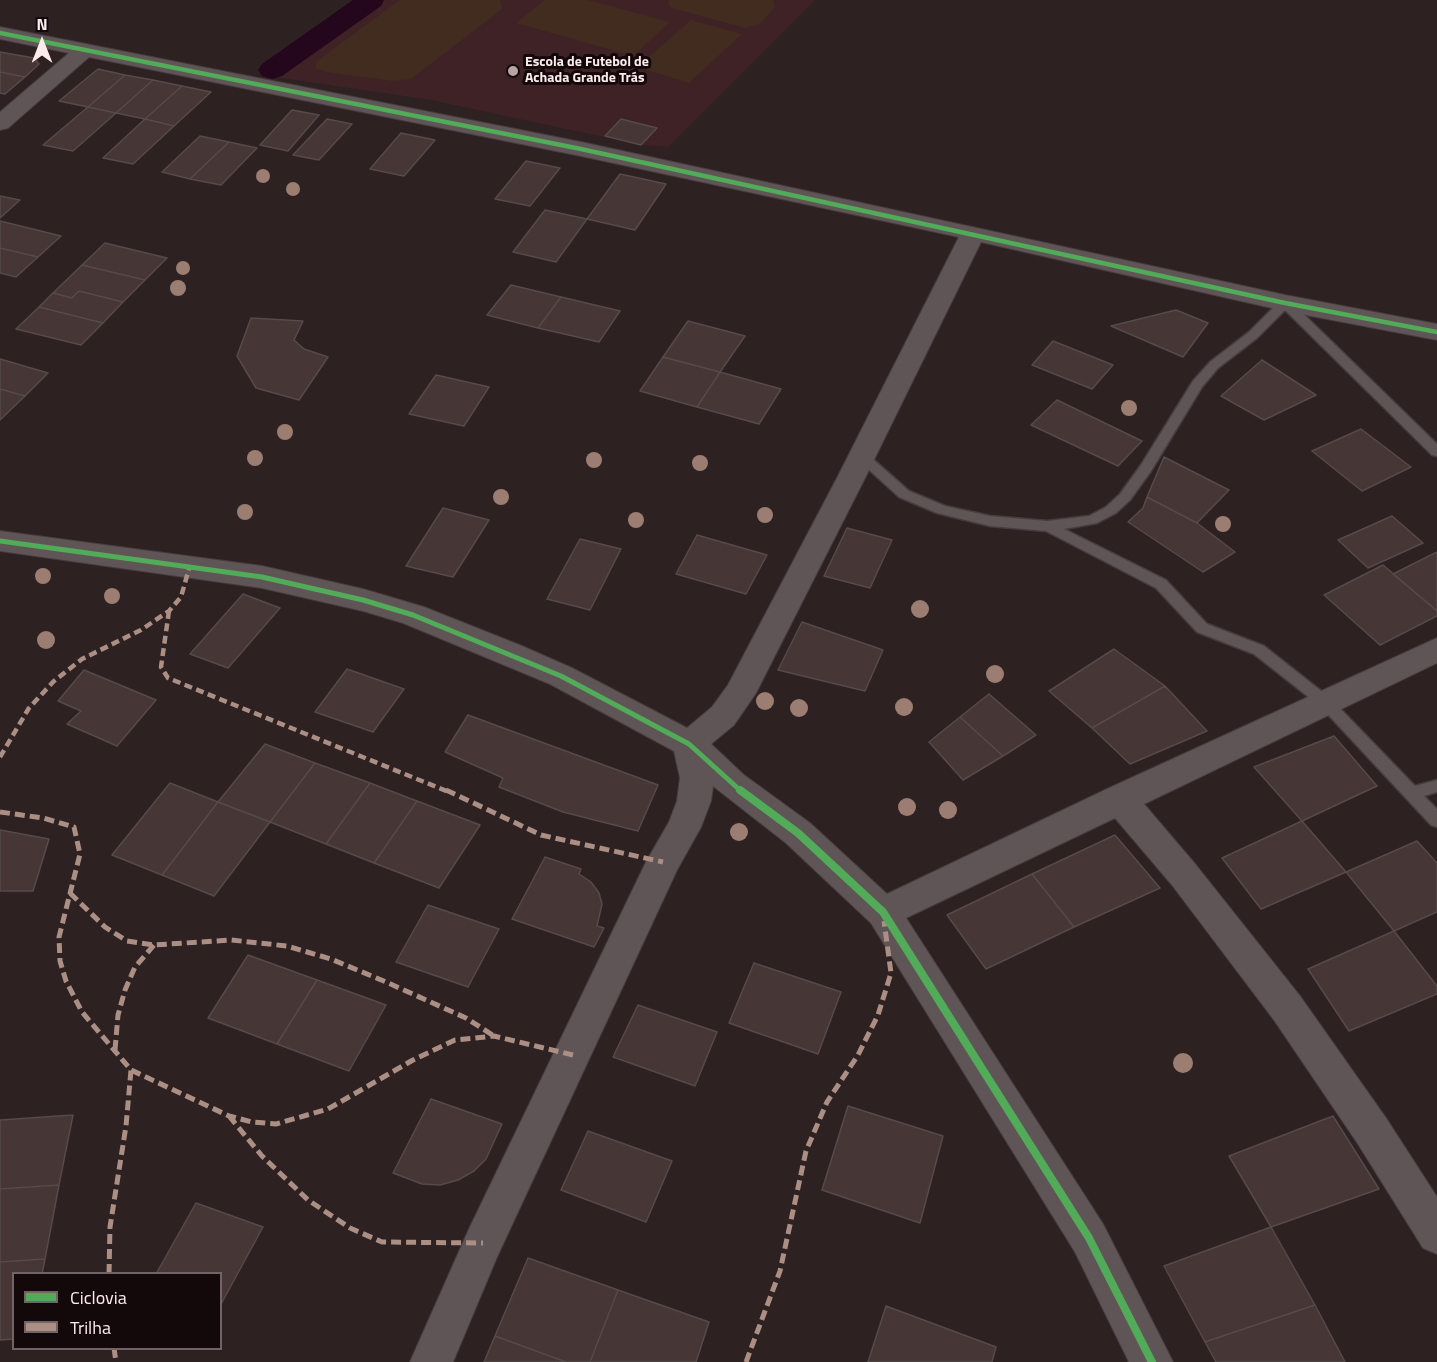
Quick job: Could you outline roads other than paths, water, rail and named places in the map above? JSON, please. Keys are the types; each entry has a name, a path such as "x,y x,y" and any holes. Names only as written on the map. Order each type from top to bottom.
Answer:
{"street":[{"path":"0,33 581,149 1285,303 1437,332"},
{"path":"0,123 85,50"},
{"path":"689,744 723,716 740,693 862,457 973,233"},
{"path":"0,541 190,565 312,588 412,615 561,676 689,744 732,784 798,833 883,912 1089,1238 1152,1362"},
{"path":"883,912 1437,650"},
{"path":"431,1362 483,1243 663,862 684,826 694,801 697,778 689,744"},
{"path":"1119,799 1184,875 1287,1008 1372,1131 1437,1234"}],"lane":[{"path":"862,457 904,494 942,510 990,521 1047,526 1092,519 1111,510 1125,498 1197,384 1214,365 1253,335 1285,303 1437,452"},
{"path":"1047,526 1161,584 1202,628 1259,650 1325,702 1414,793 1437,820"},
{"path":"1414,793 1437,786"}],"waterway":[{"path":"272,70 371,0"}],"place":[{"name":"Escola de Futebol de Achada Grande Trás","path":"513,71"}]}
